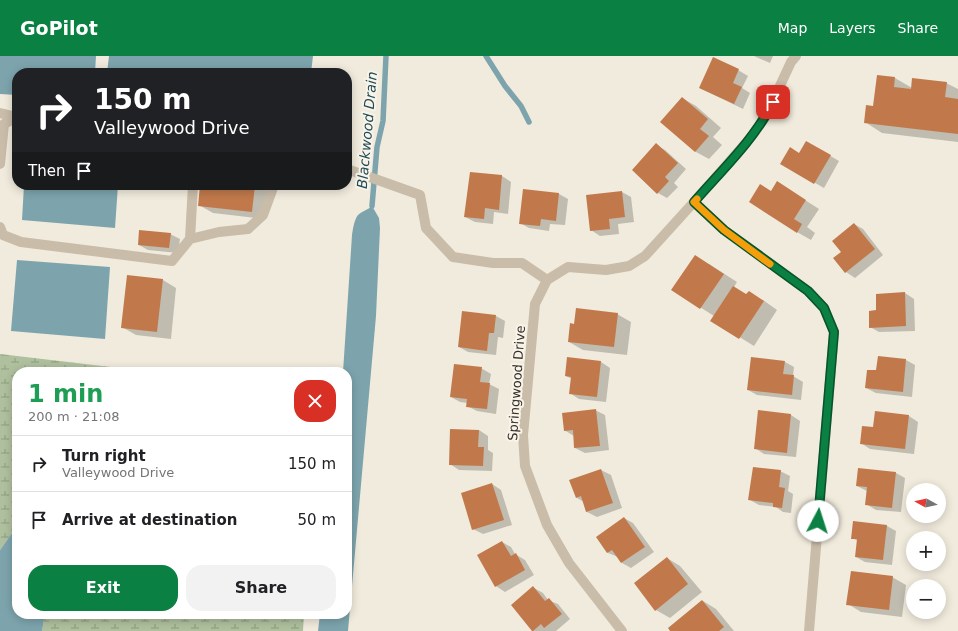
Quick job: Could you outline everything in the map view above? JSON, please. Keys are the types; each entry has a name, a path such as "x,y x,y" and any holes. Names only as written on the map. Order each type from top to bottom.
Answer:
{"street":[{"path":"352,171 420,195 426,228 453,257 493,263 522,263 547,280 568,267 606,270 629,266 645,256 752,136 766,116 791,62 796,56"},
{"path":"0,113 12,116"},
{"path":"0,164 4,124 12,120"},
{"path":"0,227 3,235 21,242 172,261 190,239 193,190"},
{"path":"190,239 218,232 248,229 263,215 272,190"},
{"path":"694,202 724,230 808,291 824,308 834,332 809,631"},
{"name":"Springwood Drive","path":"547,280 535,304 523,435 525,466 547,525 554,538 569,563 622,631"}],"green space":[{"path":"0,354 110,367 12,367 12,533 0,550"},
{"path":"44,619 304,619 303,631 42,631"}],"water":[{"path":"0,56 96,56 95,68 12,68 12,95 0,94"},
{"path":"109,56 313,56 312,68 108,68"},
{"path":"24,190 118,190 115,228 22,220"},
{"path":"372,206 379,218 380,228 376,316 352,586 352,367 343,367 352,235 358,215"},
{"path":"17,260 110,267 105,339 11,331"},
{"path":"12,533 12,619 44,619 42,631 0,631 0,550"},
{"path":"319,619 349,619 348,631 318,631"}],"building":[{"path":"713,57 739,69 733,83 742,87 734,104 699,88"},
{"path":"877,75 895,77 894,87 911,89 912,78 947,82 945,97 958,99 958,134 864,123 866,105 873,106"},
{"path":"682,97 708,119 700,129 709,136 695,152 660,122"},
{"path":"806,141 831,155 814,184 780,164 790,147 799,153"},
{"path":"656,143 678,163 665,177 669,181 657,194 632,170"},
{"path":"470,172 502,175 499,210 485,208 484,219 464,217"},
{"path":"777,181 806,200 794,219 802,224 797,233 749,202 760,184 771,191"},
{"path":"523,189 559,193 556,221 541,219 540,226 519,224"},
{"path":"200,190 254,190 252,212 198,206"},
{"path":"622,191 625,217 609,219 610,229 590,231 586,195"},
{"path":"854,223 875,249 845,273 833,258 841,252 832,241"},
{"path":"139,230 171,233 169,248 138,245"},
{"path":"695,255 724,274 700,309 671,290"},
{"path":"127,275 163,279 157,332 121,328"},
{"path":"733,286 746,294 749,291 764,301 739,339 710,321"},
{"path":"905,292 906,326 869,328 869,311 876,310 876,294"},
{"path":"576,308 618,313 614,347 568,342 570,323 574,324"},
{"path":"462,311 496,315 494,333 489,333 487,351 458,347"},
{"path":"878,356 906,359 903,392 865,388 867,370 876,370"},
{"path":"567,357 601,361 597,397 569,394 571,377 565,376"},
{"path":"751,357 785,361 783,374 794,375 792,395 747,390"},
{"path":"454,364 482,367 480,382 490,383 487,409 466,407 467,399 450,397"},
{"path":"596,409 600,446 574,448 573,430 564,431 562,413"},
{"path":"758,410 791,414 787,453 754,449"},
{"path":"875,411 909,415 905,449 860,444 862,426 873,427"},
{"path":"450,429 479,430 478,447 484,447 483,466 449,465"},
{"path":"753,467 781,470 779,487 785,488 782,508 773,507 773,503 748,500"},
{"path":"858,468 896,472 892,508 865,505 867,487 856,486"},
{"path":"601,469 613,503 586,512 581,496 576,498 569,480"},
{"path":"492,483 504,520 472,530 461,493"},
{"path":"624,517 645,547 621,563 612,550 607,553 596,537"},
{"path":"853,521 887,525 883,560 855,557 857,539 851,539"},
{"path":"502,541 511,556 516,553 525,570 495,587 477,555"},
{"path":"667,557 688,584 655,611 634,583"},
{"path":"851,571 893,576 889,610 846,605"},
{"path":"533,586 545,601 549,598 562,614 544,628 541,624 532,631 511,605"},
{"path":"702,600 724,627 719,631 670,631 668,628"}],"waterway":[{"name":"Blackwood Drain","path":"372,206 377,147 383,121 386,56"},
{"path":"486,56 505,86 521,106 529,122"}],"slow traffic":[{"path":"697,199 694,202 724,230 770,264"}],"route":[{"path":"773,102 766,116 752,136 694,202 724,230 808,291 824,308 834,332 818,521"}]}
